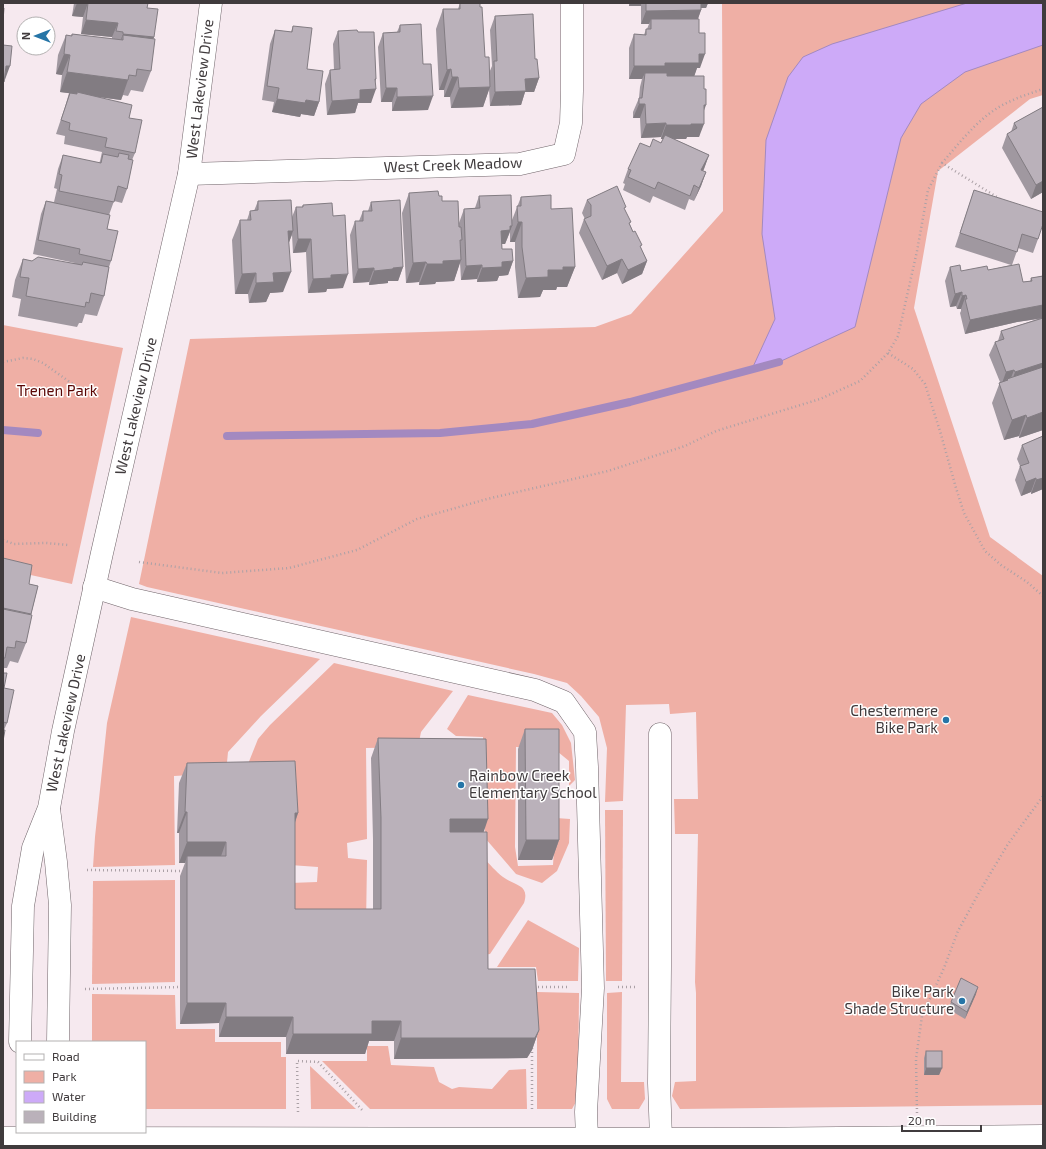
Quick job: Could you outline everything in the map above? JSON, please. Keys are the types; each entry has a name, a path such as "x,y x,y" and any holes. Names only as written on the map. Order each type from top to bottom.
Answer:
{"street":[{"name":"West Lakeview Drive","path":"20,1041 23,906 33,848 49,808 63,731 94,587 190,174 211,3"},
{"name":"West Creek Meadow","path":"190,174 520,164 564,154 571,123 572,3"},
{"path":"94,587 132,598 535,690 564,702 585,732 587,767 593,988 586,1112 587,1138"},
{"path":"660,734 659,1083 661,1138"},
{"name":"West Lakeview Drive","path":"49,808 60,905 58,1041"},
{"path":"16,1139 290,1142 587,1138 1021,1141 1043,1136"}],"path":[{"path":"139,562 222,573 289,568 357,550 417,519 487,499 608,471 685,446 716,431 820,399 860,381 888,353 898,336 917,251 928,190 942,163 986,116 1010,101 1043,90"},
{"path":"942,163 1003,201"},
{"path":"888,353 913,369 925,384 964,513 985,551 1001,565 1027,582 1043,596"},
{"path":"3,362 23,358 33,359 43,363 74,385 101,395"},
{"path":"3,540 14,544 46,543 68,545"},
{"path":"917,1114 916,1059 922,1016 944,968 958,932 981,889 1008,844 1043,796"},
{"path":"87,870 189,871"},
{"path":"85,989 180,987"},
{"path":"531,987 637,987"},
{"path":"532,1041 532,1111"},
{"path":"298,1112 297,1061 318,1062 364,1112"}],"green space":[{"path":"722,3 1043,3 1043,95 1030,99 938,171 914,308 990,537 1043,576 1043,1105 680,1109 672,1096 675,1082 696,1081 695,982 698,834 675,834 674,799 698,799 696,712 670,714 669,704 626,705 623,801 605,802 607,748 599,717 581,696 567,683 534,674 139,584 190,339 595,327 631,314 723,211"},
{"name":"Trenen Park","path":"3,325 123,348 72,584 3,569"},
{"path":"131,617 320,659 261,716 228,752 226,773 174,776 175,865 93,867 107,723"},
{"path":"334,663 453,691 421,732 418,747 366,748 367,839 347,843 348,858 367,860 366,926 290,926 290,883 317,882 318,867 290,865 244,774 258,739 270,725"},
{"path":"468,695 552,713 562,725 571,743 575,780 569,786 569,761 552,747 516,747 515,847 518,866 553,865 556,818 570,819 569,843 557,871 542,883 516,874 485,838 483,737 456,736 447,729"},
{"path":"605,810 623,810 622,981 606,981"},
{"path":"483,858 503,877 520,886 525,892 525,897 524,903 490,954 483,955"},
{"path":"175,880 175,982 92,984 93,881"},
{"path":"528,920 579,948 578,981 538,981 536,967 497,967"},
{"path":"537,992 579,993 578,1098 572,1109 537,1109"},
{"path":"622,992 621,1082 644,1082 645,1099 639,1109 612,1109 607,1099 607,993"},
{"path":"92,994 175,995 176,1029 215,1029 215,1042 281,1042 281,1057 286,1057 286,1109 146,1109 146,1041 92,1041"},
{"path":"367,1046 388,1046 391,1065 434,1067 439,1082 452,1089 459,1087 492,1089 509,1070 526,1069 527,1109 370,1109 322,1061 367,1061"},
{"path":"310,1066 356,1109 311,1109"}],"water":[{"path":"967,3 1043,3 1043,45 965,72 921,104 901,138 855,327 779,362 752,369 775,319 762,234 766,140 788,77 803,57 832,44"}],"building":[{"path":"88,3 148,3 147,8 158,9 154,37 123,34 123,32 116,31 118,23 86,20"},
{"path":"460,3 480,3 480,7 482,7 485,57 489,57 490,87 459,88 458,77 452,77 451,69 447,70 443,9 460,9"},
{"path":"646,3 701,3 701,10 646,11"},
{"path":"533,14 535,59 537,59 539,78 525,79 526,91 495,92 494,61 497,61 495,16"},
{"path":"651,19 699,19 699,33 705,33 705,54 699,54 699,63 665,63 665,66 634,66 634,34 646,35 646,29 651,29"},
{"path":"421,24 423,64 431,64 433,96 397,97 397,88 386,88 383,33 400,32 400,25"},
{"path":"293,26 312,28 307,69 323,71 319,102 306,100 305,103 277,99 279,88 267,86 275,30 292,32"},
{"path":"357,30 358,32 374,32 376,89 360,90 360,99 332,101 330,70 340,69 338,31"},
{"path":"72,34 123,40 123,35 155,39 151,71 137,69 136,76 129,75 128,80 67,72 70,55 64,54 66,35 72,36"},
{"path":"3,45 12,46 10,66 6,66 4,82 3,82"},
{"path":"645,73 667,73 667,76 704,76 706,105 704,105 704,124 646,124 645,104 639,104 639,98 642,98"},
{"path":"77,92 132,105 129,118 142,120 135,153 105,147 107,138 69,130 70,123 61,120 70,93 77,94"},
{"path":"1043,107 1043,181 1036,185 1007,134 1017,128 1014,123"},
{"path":"665,135 709,155 701,170 706,172 699,188 694,185 690,196 658,182 655,189 628,177 631,170 628,169 640,143 650,147 653,139 661,143"},
{"path":"119,153 129,155 128,159 133,160 127,189 118,186 114,202 59,191 62,175 59,174 63,155 101,163 103,154 118,157"},
{"path":"617,186 626,207 624,208 631,222 629,223 642,245 640,246 647,261 628,270 622,259 607,266 584,219 591,216 591,205 587,200"},
{"path":"974,190 1043,212 1043,224 1038,239 1022,234 1017,252 960,233"},
{"path":"438,191 439,196 442,196 442,201 458,201 459,227 461,227 462,240 460,240 461,260 443,261 443,264 427,264 426,262 413,263 409,193"},
{"path":"511,195 512,226 510,226 510,230 501,231 502,249 512,249 513,261 502,262 502,267 482,268 482,265 466,266 464,209 480,208 479,196"},
{"path":"551,195 551,209 572,208 575,267 563,267 563,270 548,270 548,277 526,278 522,247 522,222 518,222 517,206 521,206 521,197"},
{"path":"291,200 293,231 288,231 291,272 273,273 274,282 256,283 256,273 242,274 240,220 251,220 250,211 258,210 258,201"},
{"path":"400,200 403,267 374,271 374,268 358,269 355,221 363,221 363,211 372,211 371,202"},
{"path":"46,201 110,215 107,229 118,231 111,261 79,254 80,249 38,240"},
{"path":"332,203 333,216 345,215 348,274 331,275 331,278 313,279 311,239 298,239 296,207 303,207 303,205"},
{"path":"38,257 82,265 83,262 109,267 104,296 91,293 89,303 86,302 85,307 26,296 29,278 20,277 23,259 32,261"},
{"path":"1019,264 1023,282 1032,281 1031,278 1043,276 1043,305 970,320 965,299 967,299 966,295 962,296 962,292 955,294 950,267 960,265 961,271 987,266 988,270"},
{"path":"1043,318 1043,363 1015,372 1014,370 1006,372 995,342 1004,339 1001,331"},
{"path":"1043,367 1043,412 1027,418 1026,415 1012,420 999,383"},
{"path":"1043,436 1043,478 1036,480 1036,478 1026,482 1020,466 1029,463 1022,445"},
{"path":"3,558 32,565 29,584 38,586 31,614 3,608"},
{"path":"3,609 32,615 26,643 16,641 15,648 7,647 5,658 3,658"},
{"path":"3,673 7,673 4,688 14,690 7,723 3,722"},
{"path":"525,729 559,729 559,840 526,840"},
{"path":"3,730 5,730 3,741"},
{"path":"378,738 486,739 488,819 450,819 450,832 487,832 488,969 535,969 539,1030 535,1038 401,1038 401,1021 372,1021 372,1034 293,1034 293,1017 226,1017 226,1003 187,1003 187,856 226,856 226,842 187,842 187,812 185,812 187,763 295,761 298,813 295,813 295,909 381,909 381,818"},
{"name":"Bike Park Shade Structure","path":"961,978 978,987 967,1012 951,1002"},
{"path":"926,1051 942,1051 942,1068 926,1068"}],"waterway":[{"path":"227,436 440,433 532,424 630,402 779,362"},
{"path":"3,430 38,433"}],"place":[{"name":"Chestermere Bike Park","path":"946,720"},
{"name":"Rainbow Creek Elementary School","path":"461,785"},
{"name":"Bike Park Shade Structure","path":"962,1001"}]}
